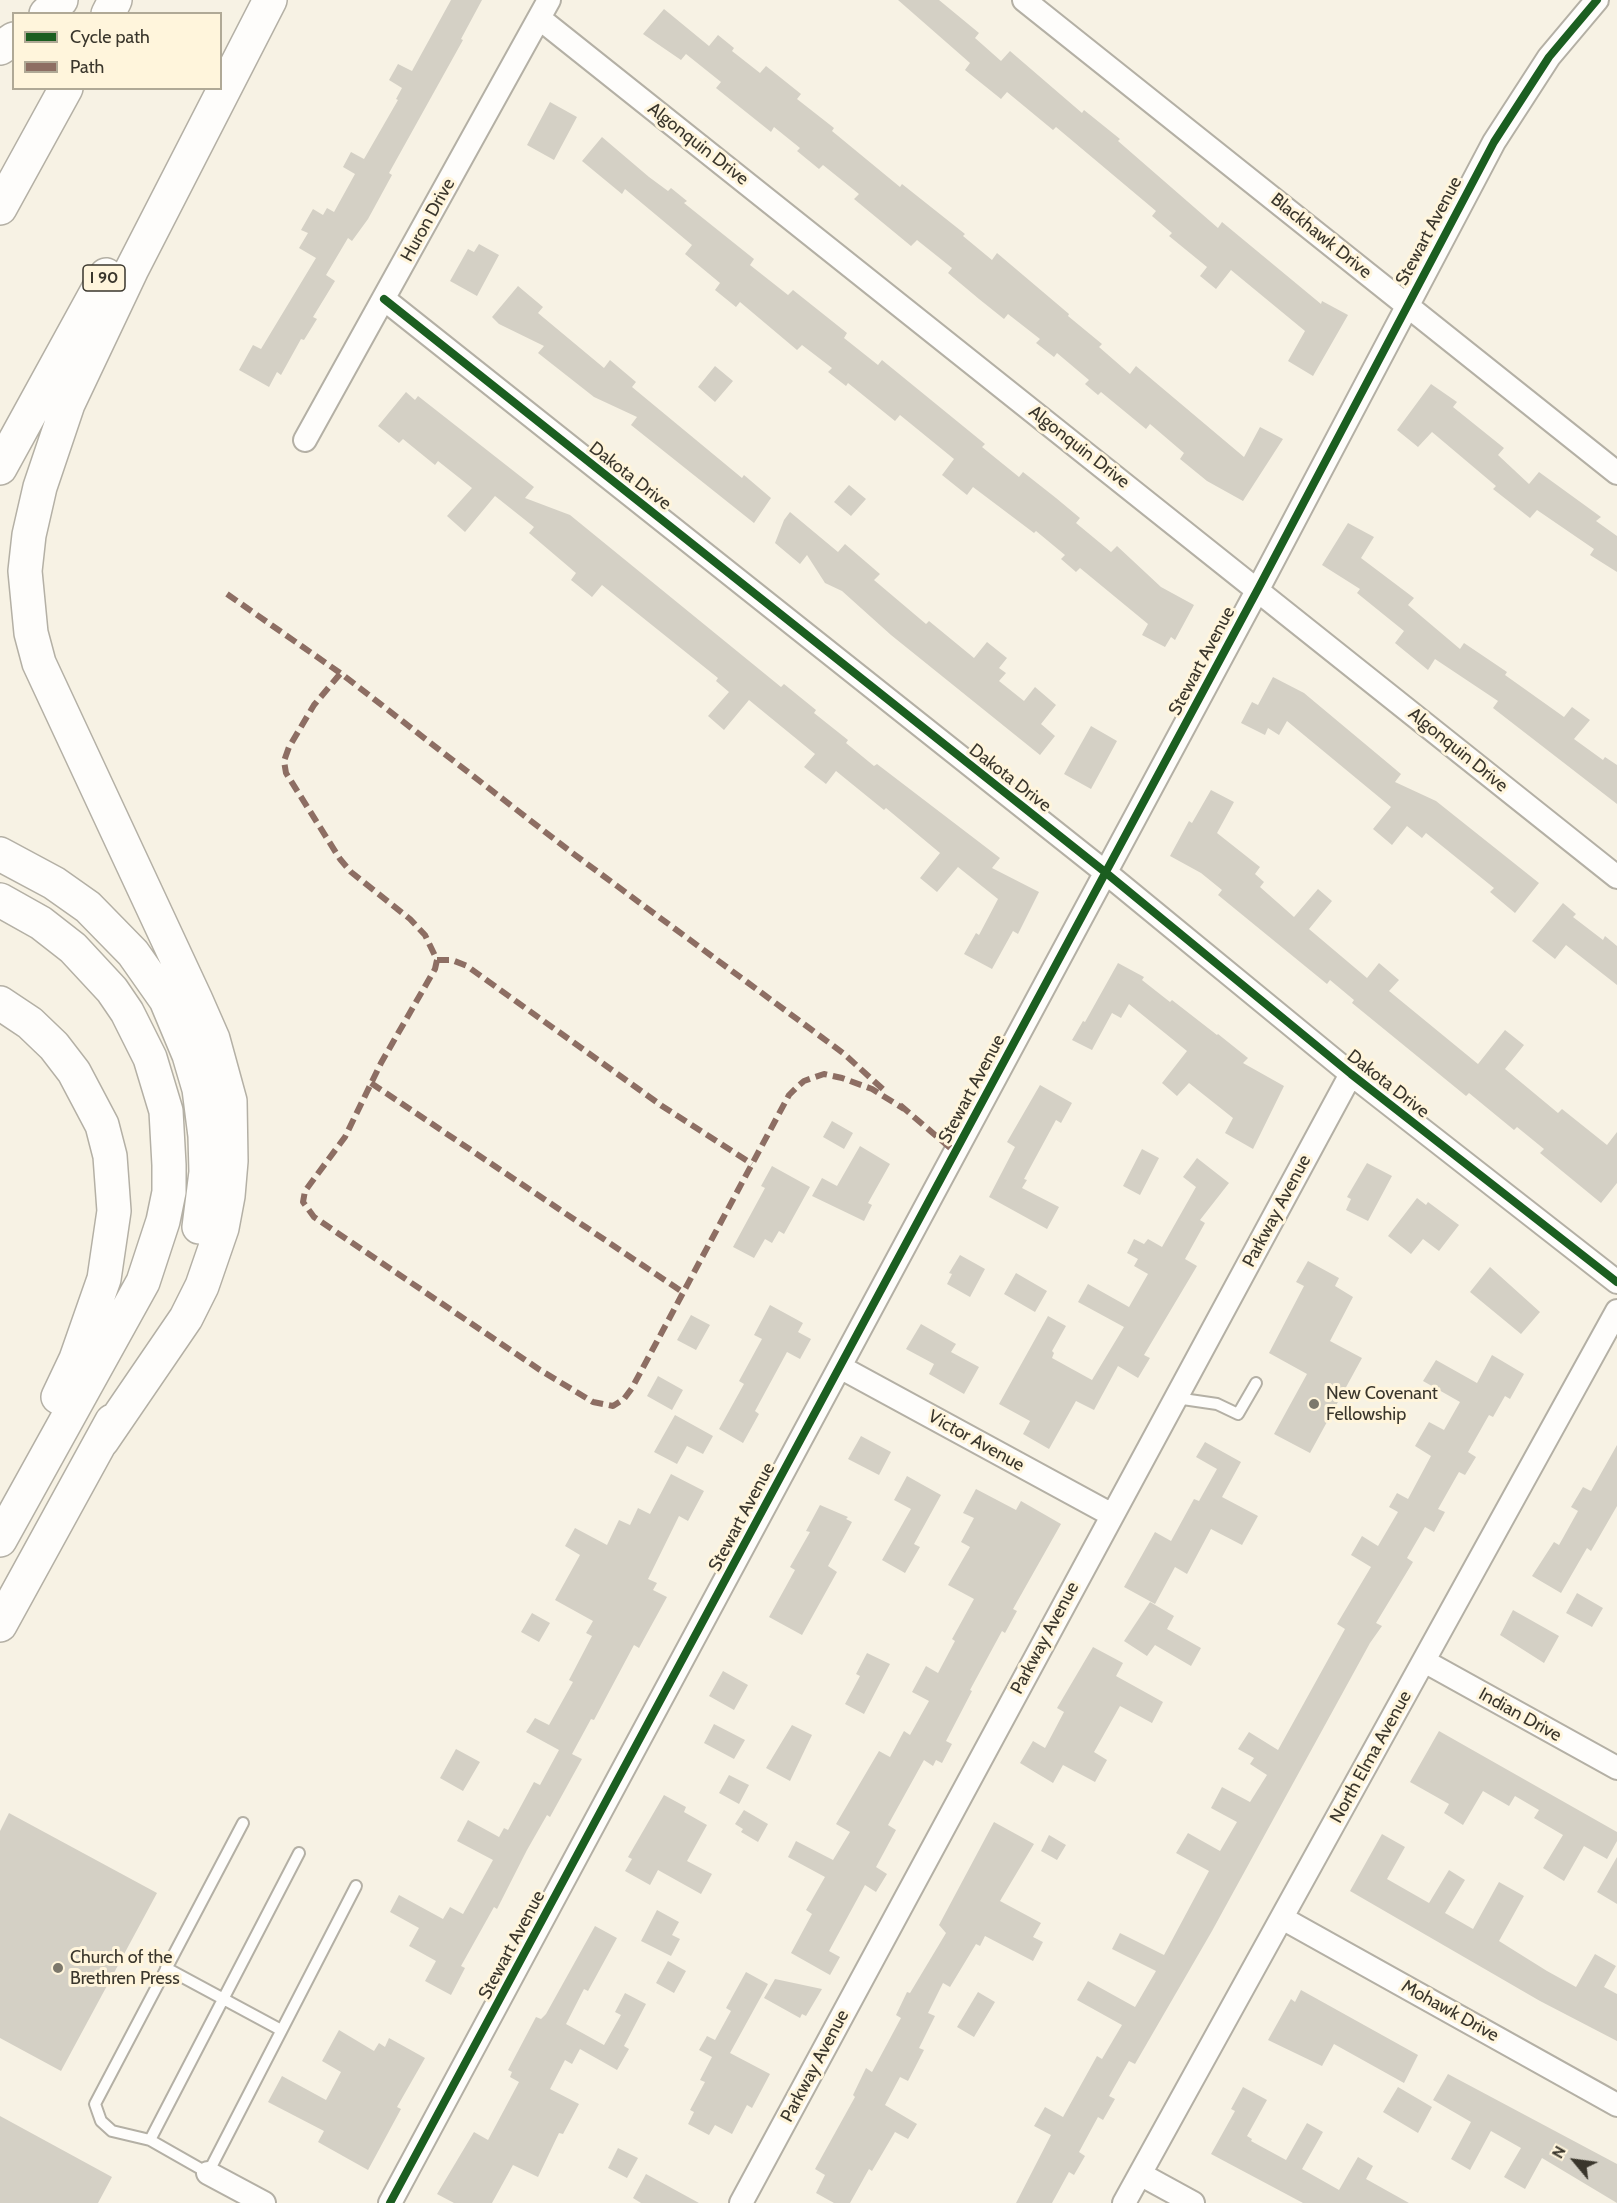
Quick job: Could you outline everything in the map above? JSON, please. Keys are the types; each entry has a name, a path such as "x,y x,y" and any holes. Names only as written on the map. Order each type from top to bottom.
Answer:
{"highway":[{"path":"48,12 62,0"},
{"path":"222,63 257,0"},
{"path":"102,1441 176,1334 202,1287 222,1228 228,1196 231,1161 230,1101 213,1039 39,663 26,602 25,571 28,544 40,487 68,404 132,269 270,0"},
{"path":"0,208 65,90"},
{"name":"I 90","path":"0,468 208,90"},
{"path":"0,854 71,894 104,922 150,975 171,1011 189,1055 199,1089 205,1136 204,1206 185,1275 102,1441 0,1625"},
{"path":"0,1540 143,1282 158,1244 169,1192 166,1111 150,1058 137,1029 112,990 93,968 55,933 10,906"},
{"path":"0,1003 30,1023 54,1046 88,1094 102,1125 110,1156 114,1211 104,1279 87,1330 0,1517"}],"street":[{"name":"Blackhawk Drive","path":"1024,0 1617,473"},
{"name":"Stewart Avenue","path":"390,2203 1258,589 1406,305 1521,97 1549,57 1597,0"},
{"name":"Huron Drive","path":"305,440 544,9"},
{"name":"Algonquin Drive","path":"544,9 1258,589 1617,877"},
{"name":"Dakota Drive","path":"384,300 1105,872 1351,1074 1617,1282"},
{"name":"Parkway Avenue","path":"741,2203 1351,1074"},
{"name":"North Elma Avenue","path":"1124,2203 1617,1311"},
{"name":"Victor Avenue","path":"840,1367 1112,1515"},
{"name":"Indian Drive","path":"1424,1661 1617,1768"},
{"name":"Mohawk Drive","path":"1282,1918 1617,2105"},
{"path":"208,2173 264,2203"},
{"path":"1140,2174 1193,2203"}],"lane":[{"path":"1176,1398 1217,1404 1238,1414 1256,1383"},
{"path":"243,1823 95,2106 104,2125 112,2131 150,2140 208,2173 356,1886"},
{"path":"150,2140 299,1853"},
{"path":"166,1968 281,2030"}],"building":[{"path":"451,0 482,0 461,39 463,40 389,173 392,175 368,219 352,241 348,238 326,275 335,281 313,317 317,319 304,340 301,339 281,375 277,372 269,387 239,370 253,345 261,349 316,258 299,248 308,233 301,230 313,209 323,215 327,208 334,212 355,174 343,167 351,152 364,159 398,100 396,99 402,88 389,80 398,64 412,71"},
{"path":"898,0 939,0 979,33 975,38 1001,61 1010,51 1082,113 1084,110 1120,139 1118,141 1218,228 1222,222 1321,304 1322,301 1348,315 1313,376 1288,361 1305,331 1231,270 1216,289 1200,276 1207,267 1169,236 1172,233 1152,216 1156,211 1056,127 1053,130 1007,92 1001,99 965,70 970,63"},
{"path":"664,9 709,46 718,35 734,48 732,51 760,73 766,66 801,94 797,99 834,128 832,131 900,187 902,184 965,234 963,236 992,260 997,253 1102,344 1099,347 1130,374 1136,366 1244,457 1260,427 1283,439 1243,501 1207,481 1180,459 1184,453 1150,424 1146,429 1101,392 1098,395 1085,384 1089,380 1057,353 1054,357 1036,343 1040,339 1008,314 1004,319 979,299 948,273 952,268 917,240 911,246 854,199 859,194 823,165 819,169 797,151 800,148 774,127 771,132 716,88 721,82 686,54 681,60 643,34"},
{"path":"550,102 577,117 554,160 527,145"},
{"path":"602,137 649,177 668,191 671,188 687,201 684,203 754,259 750,265 788,295 793,290 847,333 844,338 878,365 882,360 985,444 982,447 1019,477 1023,472 1056,498 1080,518 1076,523 1111,552 1117,546 1161,587 1194,605 1175,640 1171,637 1165,647 1142,635 1148,624 1080,568 1076,572 1061,559 1065,555 1036,531 1034,533 973,487 967,495 942,475 954,459 900,415 895,421 848,383 846,386 828,372 832,368 802,345 797,350 740,302 736,307 715,290 720,283 685,254 692,245 625,189 622,194 582,161"},
{"path":"479,244 499,255 477,296 450,281 468,249 474,252"},
{"path":"518,286 543,307 538,313 604,368 610,360 636,382 632,387 742,478 744,475 771,498 754,523 631,425 637,417 594,397 538,353 544,346 499,324 492,317"},
{"path":"715,366 733,381 715,402 698,387"},
{"path":"1431,384 1457,402 1453,407 1504,448 1498,455 1529,484 1539,472 1601,517 1596,521 1617,536 1617,572 1590,555 1594,549 1537,510 1530,518 1493,489 1496,486 1432,432 1418,447 1397,430"},
{"path":"406,392 415,400 418,396 534,487 525,498 570,515 781,687 784,684 816,710 814,713 848,740 846,743 874,766 877,764 1000,858 992,868 1039,892 1018,934 1013,931 992,969 964,954 976,933 979,935 998,899 958,867 937,892 920,878 940,853 886,808 884,810 836,771 826,784 804,767 815,754 749,700 724,730 708,716 729,692 716,681 718,678 602,585 592,597 571,580 576,573 529,533 534,527 495,496 465,532 447,516 472,488 438,461 435,465 403,439 399,443 378,426"},
{"path":"849,485 866,499 851,516 834,502"},
{"path":"790,512 838,552 845,544 880,574 874,580 926,624 929,621 974,658 987,642 1007,658 999,668 1006,673 999,681 1024,701 1035,687 1056,705 1041,724 1055,736 1040,755 891,635 842,591 825,583 807,555 800,564 775,543 784,520"},
{"path":"1348,523 1374,537 1361,558 1414,598 1408,605 1460,649 1464,643 1507,672 1505,675 1564,717 1572,707 1590,720 1574,739 1603,760 1605,757 1617,765 1617,804 1493,708 1498,701 1435,659 1428,670 1395,643 1404,631 1357,593 1360,589 1322,565"},
{"path":"1273,677 1304,693 1401,774 1395,782 1436,801 1539,883 1515,913 1490,892 1494,888 1426,833 1422,838 1407,826 1392,845 1373,829 1391,807 1287,721 1279,735 1268,728 1265,735 1241,723 1252,702 1258,705"},
{"path":"1091,726 1117,741 1091,789 1064,774"},
{"path":"1211,790 1234,802 1217,833 1260,867 1255,874 1264,882 1260,887 1294,917 1318,889 1332,901 1309,929 1367,978 1379,963 1399,980 1389,991 1478,1064 1505,1030 1524,1045 1505,1069 1558,1113 1562,1109 1607,1145 1617,1132 1617,1183 1601,1203 1540,1153 1544,1149 1517,1127 1514,1130 1469,1093 1466,1096 1352,1003 1354,1000 1330,980 1327,984 1218,895 1222,890 1201,873 1170,856 1189,821 1192,823"},
{"path":"1563,903 1576,914 1573,917 1603,940 1605,936 1617,946 1617,985 1566,945 1555,959 1532,941"},
{"path":"1118,963 1144,977 1142,980 1170,1002 1172,1000 1248,1058 1243,1063 1284,1086 1253,1149 1225,1133 1233,1118 1189,1083 1177,1096 1162,1083 1187,1051 1129,1004 1121,1018 1112,1013 1092,1050 1072,1040 1083,1021 1085,1022"},
{"path":"1040,1085 1072,1103 1061,1123 1056,1120 1024,1179 1027,1180 1022,1188 1059,1207 1047,1229 989,1197 1015,1147 1007,1142"},
{"path":"832,1121 853,1133 844,1149 823,1137"},
{"path":"860,1146 890,1164 868,1203 872,1205 864,1221 812,1196 822,1178 837,1186"},
{"path":"1142,1149 1159,1158 1140,1195 1123,1186"},
{"path":"1197,1158 1229,1183 1200,1220 1205,1223 1185,1259 1197,1266 1144,1355 1150,1358 1138,1378 1118,1366 1094,1410 1076,1401 1049,1449 1023,1434 1030,1421 999,1404 1048,1316 1066,1326 1052,1351 1054,1353 1052,1358 1092,1380 1124,1327 1078,1302 1088,1284 1129,1307 1148,1274 1134,1266 1138,1259 1127,1253 1134,1239 1144,1244 1148,1239 1162,1247 1196,1187 1183,1177"},
{"path":"1367,1163 1392,1176 1368,1221 1346,1210 1351,1199 1347,1197"},
{"path":"772,1166 810,1187 784,1234 779,1231 772,1243 765,1239 754,1258 733,1247 765,1188 761,1186"},
{"path":"1417,1198 1426,1205 1428,1202 1459,1225 1439,1251 1423,1239 1411,1254 1388,1236"},
{"path":"960,1255 985,1269 970,1297 947,1284 952,1274 949,1273"},
{"name":"New Covenant Fellowship","path":"1308,1261 1339,1278 1335,1286 1353,1297 1330,1341 1362,1358 1310,1453 1274,1434 1307,1374 1269,1353 1304,1286 1296,1282"},
{"path":"1490,1267 1540,1312 1521,1334 1470,1292"},
{"path":"1016,1273 1047,1291 1035,1312 1004,1294"},
{"path":"770,1305 803,1323 798,1332 811,1339 800,1359 787,1352 755,1411 759,1414 743,1443 719,1429 744,1384 739,1381 762,1339 754,1335"},
{"path":"691,1315 710,1325 696,1350 677,1340"},
{"path":"921,1324 956,1344 951,1352 979,1367 964,1394 929,1374 934,1364 906,1349"},
{"path":"1492,1355 1524,1374 1510,1399 1505,1396 1493,1417 1489,1415 1468,1452 1476,1457 1465,1475 1459,1472 1438,1509 1445,1512 1434,1532 1425,1527 1407,1558 1413,1562 1376,1623 1382,1626 1370,1643 1212,1931 1135,2064 1129,2061 1109,2096 1115,2099 1103,2120 1098,2117 1079,2152 1085,2156 1074,2175 1069,2172 1052,2203 1016,2203 1051,2135 1034,2126 1045,2107 1063,2117 1097,2056 1102,2059 1122,2025 1077,2000 1088,1981 1135,2007 1156,1971 1112,1949 1120,1933 1164,1955 1209,1871 1176,1853 1188,1833 1220,1851 1237,1822 1211,1808 1222,1787 1250,1802 1267,1775 1250,1764 1254,1758 1238,1749 1249,1732 1278,1750 1345,1629 1337,1624 1371,1567 1351,1555 1362,1536 1378,1546 1398,1512 1389,1507 1397,1493 1408,1499 1431,1456 1415,1446 1429,1422 1444,1430 1460,1402 1423,1381 1436,1360 1477,1383"},
{"path":"658,1376 683,1390 672,1410 647,1396"},
{"path":"675,1415 713,1436 703,1454 687,1446 677,1464 654,1452"},
{"path":"861,1436 891,1452 879,1475 848,1459"},
{"path":"1205,1442 1241,1462 1222,1497 1258,1516 1242,1545 1211,1529 1187,1574 1175,1567 1155,1604 1124,1587 1155,1532 1171,1541 1194,1499 1199,1501 1217,1469 1196,1457"},
{"path":"1617,1445 1617,1506 1591,1551 1587,1548 1561,1593 1532,1576 1554,1542 1559,1545 1578,1511 1571,1507 1583,1487 1591,1491"},
{"path":"671,1474 704,1491 688,1521 679,1516 648,1579 657,1583 653,1590 667,1597 639,1648 634,1645 594,1720 591,1719 572,1754 582,1759 550,1817 547,1815 527,1850 497,1909 494,1907 461,1966 465,1968 451,1995 425,1981 436,1961 409,1946 419,1928 390,1912 399,1895 443,1919 450,1907 463,1914 493,1860 457,1841 468,1820 499,1837 504,1828 508,1830 534,1782 540,1785 559,1750 526,1732 535,1718 549,1725 573,1682 569,1680 592,1636 586,1633 593,1621 555,1600 580,1555 565,1546 575,1528 607,1545 619,1520 630,1525 638,1508 650,1514"},
{"path":"907,1476 941,1495 914,1544 920,1547 905,1573 882,1560 911,1509 894,1500"},
{"path":"976,1489 1016,1510 1021,1501 1061,1524 1013,1609 1017,1611 1005,1633 1002,1631 970,1690 972,1691 946,1741 952,1744 942,1763 936,1760 933,1766 924,1760 888,1825 896,1830 876,1867 887,1874 876,1892 865,1885 829,1951 840,1957 830,1975 791,1953 812,1914 806,1910 825,1877 788,1857 796,1841 833,1860 850,1832 836,1824 879,1751 890,1757 904,1731 910,1735 929,1701 912,1692 926,1666 938,1673 955,1641 952,1639 974,1599 948,1585 970,1547 961,1542 974,1518 963,1513"},
{"path":"820,1505 848,1517 846,1519 852,1522 828,1566 837,1572 802,1635 769,1617 795,1570 790,1567 810,1532 806,1531"},
{"path":"1577,1593 1603,1608 1592,1627 1566,1613"},
{"path":"1150,1602 1174,1616 1167,1629 1201,1648 1191,1666 1155,1645 1147,1656 1124,1641"},
{"path":"1513,1610 1559,1636 1544,1663 1500,1635"},
{"path":"532,1613 550,1623 539,1642 521,1632"},
{"path":"1093,1647 1123,1663 1116,1676 1163,1702 1152,1723 1120,1706 1094,1752 1107,1760 1095,1782 1063,1765 1053,1783 1020,1763 1033,1741 1045,1748 1064,1712 1057,1708"},
{"path":"867,1653 890,1664 864,1714 845,1704 860,1676 856,1674"},
{"path":"723,1671 748,1685 734,1710 709,1696"},
{"path":"714,1724 745,1740 734,1759 704,1743"},
{"path":"792,1725 812,1735 790,1781 766,1768"},
{"path":"1439,1731 1617,1832 1617,1841 1607,1859 1584,1846 1564,1881 1543,1868 1563,1835 1534,1818 1539,1810 1515,1796 1509,1806 1483,1791 1463,1825 1444,1813 1449,1804 1410,1782"},
{"path":"456,1749 480,1762 463,1791 440,1778"},
{"path":"729,1775 749,1785 739,1804 719,1793"},
{"path":"664,1795 686,1807 684,1812 707,1825 687,1861 712,1874 701,1894 658,1870 650,1885 625,1871 632,1859 628,1857"},
{"path":"744,1810 768,1824 758,1842 741,1832 743,1829 735,1824"},
{"name":"Church of the Brethren Press","path":"9,1813 157,1893 61,2071 0,2038 0,1831"},
{"path":"994,1822 1034,1844 1000,1901 1041,1923 1033,1937 1043,1942 1033,1961 985,1936 980,1946 976,1944 950,1987 943,1983 928,2013 935,2016 919,2048 924,2050 908,2081 900,2077 885,2105 917,2124 908,2139 895,2132 872,2171 869,2169 850,2203 834,2203 816,2193 825,2175 815,2169 855,2097 853,2095 866,2068 872,2072 901,2018 896,2015 907,1992 910,1993 946,1933 939,1925"},
{"path":"1382,1834 1405,1847 1387,1879 1429,1903 1449,1870 1465,1880 1445,1913 1473,1929 1499,1882 1524,1896 1499,1941 1547,1971 1576,1987 1595,1954 1616,1966 1604,1987 1617,1994 1617,2041 1540,2001 1350,1891"},
{"path":"1049,1835 1066,1845 1057,1860 1041,1851"},
{"path":"1617,1857 1617,1904 1597,1892"},
{"path":"657,1910 679,1922 672,1935 680,1939 671,1956 641,1941"},
{"path":"595,1926 617,1938 588,1991 584,1989 566,2024 604,2045 621,2015 615,2012 625,1993 646,2004 624,2046 629,2049 617,2070 580,2049 572,2064 565,2060 550,2089 579,2104 563,2134 559,2133 538,2177 513,2165 492,2203 454,2203 437,2194 474,2132 488,2140 519,2082 510,2077 512,2072 508,2070 536,2017 541,2019 546,2014"},
{"path":"668,1961 686,1971 674,1993 656,1983"},
{"path":"746,1972 768,1984 730,2053 770,2074 752,2108 747,2105 732,2134 715,2125 709,2135 688,2124 694,2112 690,2110 705,2082 700,2080 712,2057 699,2050 707,2036 715,2040 731,2011 726,2008"},
{"path":"775,1979 822,1989 806,2016 802,2014 800,2018 764,1998"},
{"path":"1301,1990 1418,2055 1404,2083 1334,2044 1322,2066 1268,2040 1291,1999 1295,2002"},
{"path":"978,1992 995,2002 974,2037 957,2027"},
{"path":"339,2030 374,2051 379,2043 385,2047 389,2038 425,2058 397,2107 401,2109 368,2170 318,2142 324,2131 268,2102 282,2076 326,2100 341,2072 322,2061"},
{"path":"1448,2074 1617,2164 1617,2203 1542,2158 1525,2189 1504,2177 1521,2148 1491,2131 1470,2170 1451,2159 1471,2122 1433,2100"},
{"path":"1243,2087 1267,2100 1247,2136 1252,2139 1251,2141 1286,2160 1307,2123 1323,2132 1302,2169 1339,2190 1358,2157 1373,2166 1366,2179 1409,2203 1303,2203 1211,2154 1235,2111 1231,2109"},
{"path":"1398,2087 1432,2107 1418,2133 1383,2112"},
{"path":"0,2116 112,2177 98,2203 0,2203"},
{"path":"618,2148 638,2158 627,2178 608,2168"},
{"path":"646,2174 699,2203 641,2203 633,2198"}],"marked path":[{"path":"227,594 343,675 571,852 843,1053 885,1091"},
{"path":"340,674 314,705 289,747 284,761 286,773 340,859 351,872 410,919 425,935 437,960 435,969 381,1063 345,1137 305,1191 303,1202 314,1217 540,1370 593,1402 613,1406 624,1399 632,1388 789,1095 804,1081 824,1074 872,1089 904,1109"},
{"path":"437,960 452,960 467,966 662,1106 752,1164"},
{"path":"371,1083 684,1293"},
{"path":"900,1105 955,1152"}],"cycle path":[{"path":"390,2203 1258,589 1494,142 1549,57 1597,0"},
{"path":"384,299 1105,872 1351,1074 1617,1282"}],"place":[{"name":"New Covenant Fellowship","path":"1314,1404"},
{"name":"Church of the Brethren Press","path":"58,1968"}]}
